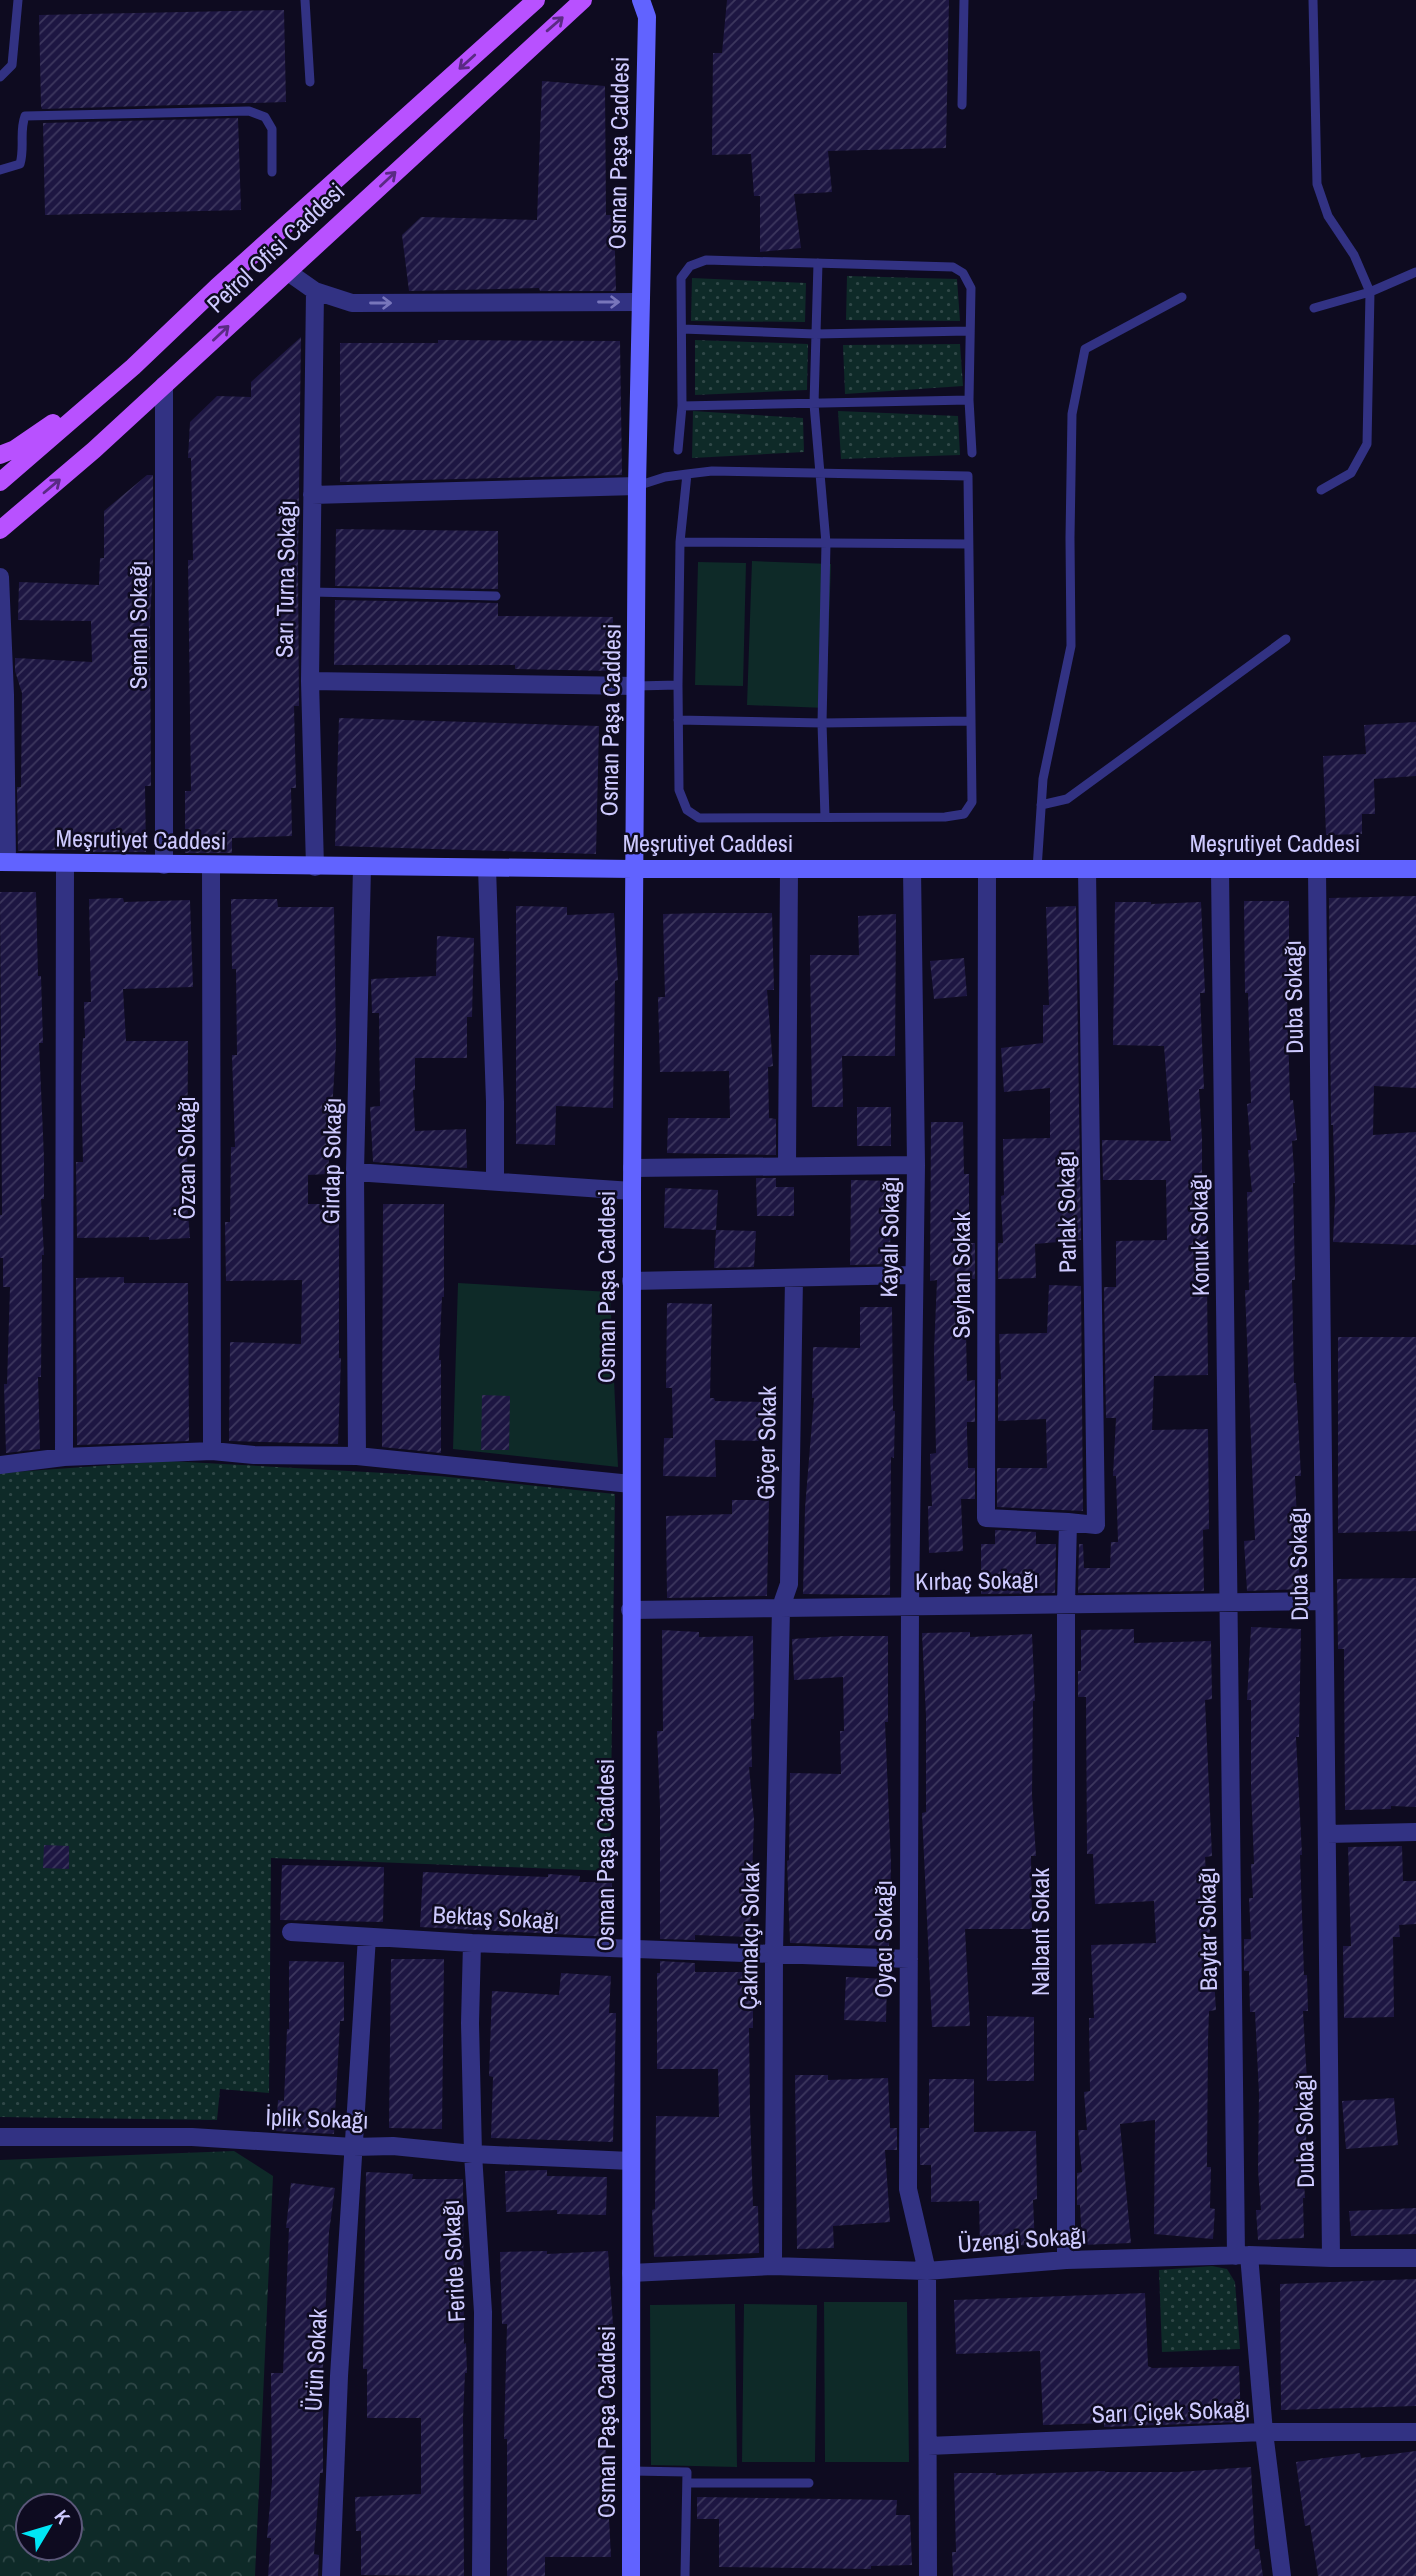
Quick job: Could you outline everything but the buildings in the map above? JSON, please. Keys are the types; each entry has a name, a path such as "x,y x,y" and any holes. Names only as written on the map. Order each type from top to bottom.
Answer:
{"main road":[{"path":"510,23 527,0"},
{"name":"Petrol Ofisi Caddesi","path":"0,482 133,367 217,287 536,0"},
{"name":"Petrol Ofisi Caddesi","path":"0,530 94,450 583,0"},
{"name":"Osman Paşa Caddesi","path":"631,2576 631,1281 637,486 646,17 641,0"},
{"path":"0,455 15,449 133,367"},
{"name":"Meşrutiyet Caddesi","path":"3,862 634,869 1416,869"}],"street":[{"path":"288,272 315,291 352,303 640,302"},
{"name":"Sarı Turna Sokağı","path":"315,291 310,681 315,867"},
{"name":"Semah Sokağı","path":"164,385 164,865"},
{"path":"312,495 637,486"},
{"path":"0,577 5,695 3,862"},
{"path":"310,681 636,686"},
{"path":"64,1457 65,863"},
{"name":"Özcan Sokağı","path":"211,866 212,1451"},
{"name":"Girdap Sokağı","path":"357,1456 355,1172 362,867"},
{"path":"487,868 495,1182"},
{"path":"787,1166 789,869"},
{"name":"Kayalı Sokağı","path":"910,1606 916,1165 912,869"},
{"name":"Seyhan Sokak","path":"987,869 986,1518 1068,1522"},
{"name":"Parlak Sokağı","path":"1068,1522 1096,1525 1087,869"},
{"name":"Konuk Sokağı","path":"1220,869 1229,1601"},
{"name":"Duba Sokağı","path":"1317,869 1331,2258"},
{"path":"632,1168 916,1165"},
{"path":"355,1172 632,1191"},
{"path":"631,1281 914,1275"},
{"name":"Göçer Sokak","path":"781,1606 789,1584 794,1278"},
{"path":"0,1465 64,1457 212,1451 254,1455 357,1456 631,1484"},
{"path":"1066,1604 1068,1522"},
{"name":"Baytar Sokağı","path":"1229,1601 1242,2255 1282,2576"},
{"name":"Kırbaç Sokağı","path":"630,1610 1324,1601"},
{"name":"Nalbant Sokak","path":"1066,1604 1066,2260"},
{"name":"Çakmakçı Sokak","path":"773,2266 774,1954 781,1606"},
{"name":"Oyacı Sokağı","path":"910,1606 908,2189 927,2271 928,2576"},
{"path":"1327,1834 1416,1832"},
{"name":"Bektaş Sokağı","path":"290,1932 472,1943 909,1959"},
{"name":"Ürün Sokak","path":"331,2576 339,2376 367,1937"},
{"name":"Feride Sokağı","path":"472,1943 470,2023 473,2154 483,2312 481,2576"},
{"name":"İplik Sokağı","path":"0,2137 192,2137 631,2161"},
{"name":"Üzengi Sokağı","path":"631,2273 773,2266 927,2271 1066,2260 1242,2255 1416,2258"},
{"name":"Sarı Çiçek Sokağı","path":"928,2446 1264,2432 1416,2432"}],"lane":[{"path":"0,77 12,65 18,0"},
{"path":"305,0 310,82"},
{"path":"962,105 964,0"},
{"path":"1313,0 1317,184 1328,216 1354,255 1370,292 1367,444 1351,473 1321,490"},
{"path":"0,170 20,164 25,150 21,127 26,116 250,111 265,117 272,129 272,172"},
{"path":"678,450 682,405 681,278 690,266 706,260 953,267 963,273 971,288 969,400 972,453"},
{"path":"818,263 814,404 826,543 822,723 825,817"},
{"path":"1314,308 1370,292 1416,272"},
{"path":"1037,869 1043,779 1071,646 1072,414 1085,349 1182,297"},
{"path":"682,329 815,334 969,331"},
{"path":"682,405 969,400"},
{"path":"637,486 665,477 687,474 712,471 968,476 972,802 964,814 944,817 699,818 687,810 679,790 678,685 680,542 687,474"},
{"path":"680,542 968,544"},
{"path":"311,592 496,596"},
{"path":"1041,805 1067,799 1286,639"},
{"path":"636,686 678,685"},
{"path":"678,720 822,723 971,721"},
{"path":"632,2471 687,2472 685,2576"},
{"path":"687,2483 809,2483"}],"green space":[{"path":"847,276 957,279 960,321 846,320"},
{"path":"692,278 806,283 805,322 691,321"},
{"path":"695,340 808,344 807,390 695,395"},
{"path":"960,344 963,386 845,394 843,345"},
{"path":"693,411 803,418 804,452 692,458"},
{"path":"838,411 958,416 960,455 841,459"},
{"path":"752,561 831,564 826,708 747,705"},
{"path":"698,562 746,563 743,686 695,685"},
{"path":"458,1283 610,1292 618,1467 453,1449"},
{"path":"168,1461 439,1476 615,1494 610,1871 271,1858 269,2093 220,2089 217,2120 0,2117 0,1473"},
{"path":"234,2151 273,2176 255,2576 0,2576 0,2160"},
{"path":"1212,2266 1227,2269 1235,2282 1240,2349 1162,2352 1159,2270"},
{"path":"824,2302 907,2302 909,2462 825,2462"},
{"path":"735,2304 737,2467 651,2465 650,2305"},
{"path":"744,2304 817,2305 815,2462 742,2462"}]}
